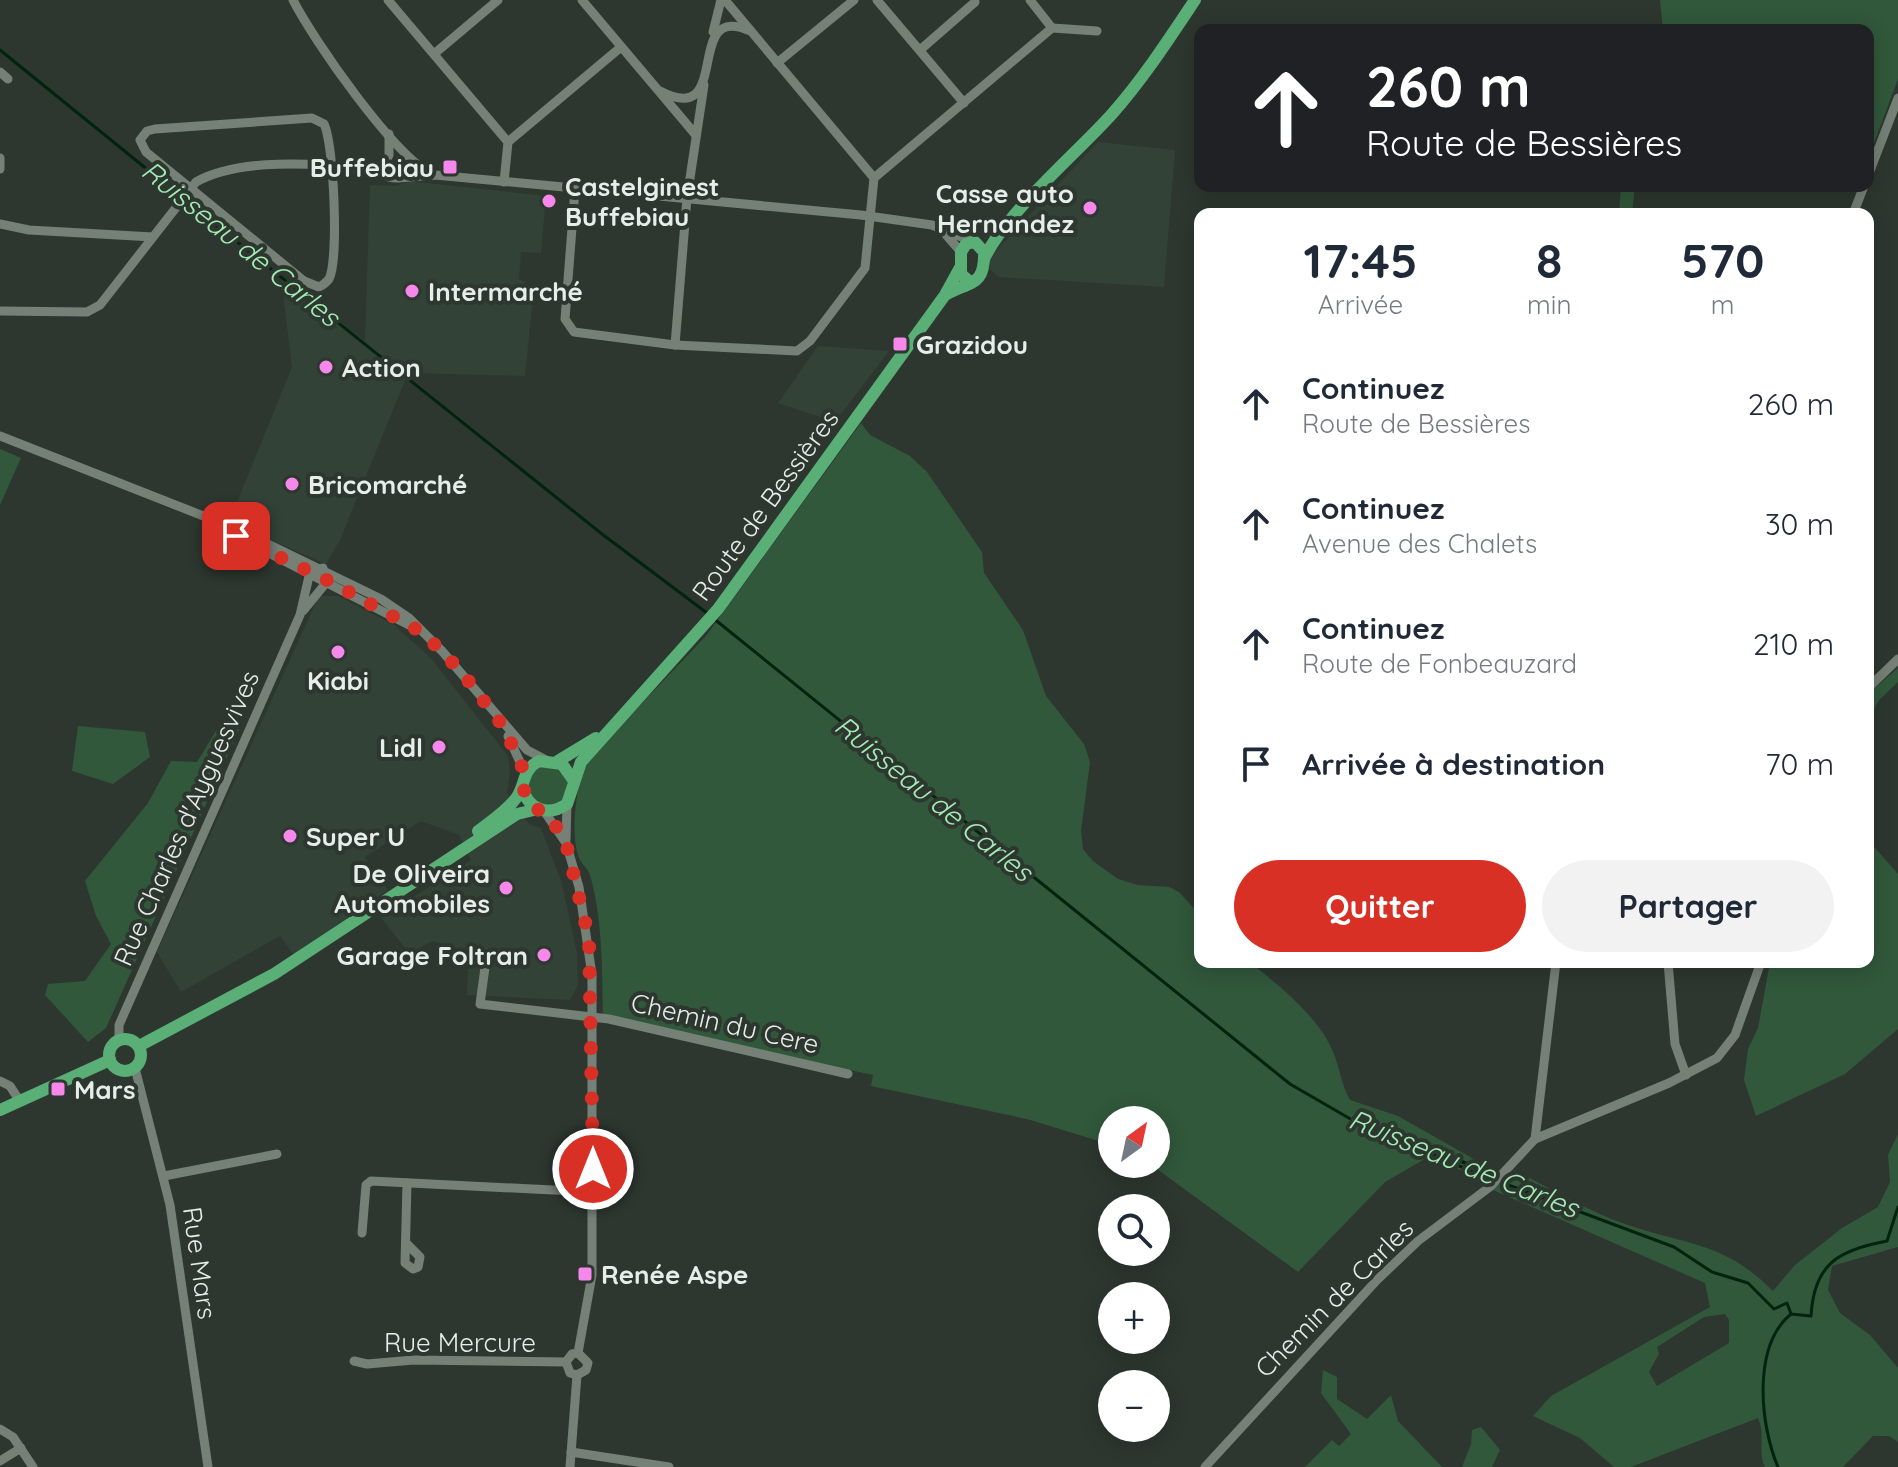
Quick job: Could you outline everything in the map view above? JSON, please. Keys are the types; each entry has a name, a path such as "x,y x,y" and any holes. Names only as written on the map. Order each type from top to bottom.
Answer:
{"main road":[{"name":"Route de Bessières","path":"945,295 981,277 985,257 1006,226 1113,113 1157,58 1195,0"},
{"name":"Route de Bessières","path":"567,804 581,762 718,609 945,295 966,244 1006,226"},
{"path":"975,242 985,257"},
{"path":"961,259 961,274 970,282"},
{"name":"Route de Bessières","path":"525,773 534,764 552,760 608,730"},
{"path":"552,760 570,771 574,781"},
{"path":"445,859 510,805 522,787 525,773"},
{"path":"522,787 527,801 541,810"},
{"path":"139,1046 274,974 517,814 567,804"},
{"path":"119,1041 132,1041 139,1046 141,1057 135,1068 117,1069 110,1060 112,1047 119,1041"},
{"path":"0,1110 110,1060"}],"street":[{"path":"293,0 329,59 407,158 435,175"},
{"path":"388,0 508,142"},
{"path":"434,54 498,0"},
{"path":"582,0 695,134"},
{"path":"575,189 565,308 569,328 574,332 675,345 790,352 804,347 865,268 874,178 723,0"},
{"path":"675,345 695,134 711,39 723,0"},
{"path":"777,63 854,0"},
{"path":"877,0 964,103"},
{"path":"1030,0 1052,28"},
{"path":"920,50 975,2"},
{"path":"711,39 717,30 729,25 751,31"},
{"path":"874,178 1052,28 1097,31"},
{"path":"504,182 508,142 621,47"},
{"path":"657,89 667,95 687,97 704,85"},
{"path":"1874,160 1898,98"},
{"path":"318,119 327,130 334,165 332,266 329,278 319,287 304,281 141,147 140,140 147,131 318,119"},
{"path":"389,134 387,160 390,176"},
{"path":"0,158 0,169"},
{"path":"372,170 387,160 407,158"},
{"path":"405,176 407,158"},
{"path":"0,311 87,312 100,305 191,187 204,177 259,167 334,165 372,170 390,176 435,175 871,216 940,228 975,242"},
{"path":"0,224 29,230 153,237"},
{"path":"940,228 961,259"},
{"path":"0,436 195,515 393,606 460,670 503,726 527,750 552,760"},
{"name":"Rue Charles d'Ayguesvives","path":"300,615 320,574"},
{"name":"Rue Charles d'Ayguesvives","path":"119,1041 119,1025 320,574"},
{"path":"1874,682 1898,659"},
{"path":"503,726 525,773"},
{"path":"567,804 566,843 589,938 592,1016 592,1275 578,1353"},
{"path":"541,810 566,843"},
{"name":"Chemin du Cere","path":"487,953 480,1004 592,1016 848,1074"},
{"path":"1555,968 1535,1139 1712,1062 1731,1042 1759,968"},
{"path":"1669,968 1675,1044 1686,1075"},
{"name":"Rue Mars","path":"135,1068 164,1176 208,1467"},
{"path":"0,1081 10,1086 19,1100"},
{"name":"Chemin de Carles","path":"1205,1467 1377,1280 1418,1241 1491,1186 1502,1170 1535,1139"},
{"path":"164,1176 277,1154"},
{"path":"362,1233 366,1185 371,1181 593,1192"},
{"path":"406,1243 407,1183"},
{"path":"577,1375 568,1370 566,1362 572,1354 578,1353"},
{"path":"577,1375 586,1370 588,1363 578,1353"},
{"name":"Rue Mercure","path":"354,1361 367,1364 414,1360 566,1362"},
{"path":"570,1467 577,1375"},
{"path":"0,1429 21,1448 33,1467"},
{"path":"0,1461 21,1448"},
{"path":"571,1452 669,1467"}],"shaded area":[{"path":"1660,0 1898,0 1898,79 1874,143 1874,24 1662,24"},
{"path":"1098,142 1175,150 1164,287 998,277 990,269 989,258"},
{"path":"408,181 546,196 541,253 521,252 519,280 525,281 523,297 533,299 525,376 408,373 340,540 326,564 229,522 292,367 281,277 365,341 370,185 395,186"},
{"path":"1621,192 1634,192 1633,208 1619,208"},
{"path":"818,346 889,351 835,422 778,403"},
{"path":"861,423 870,435 910,456 927,472 982,552 984,573 1023,630 1046,696 1084,744 1090,762 1081,831 1083,849 1093,861 1118,879 1138,885 1169,887 1179,892 1194,908 1194,968 1257,968 1300,1005 1319,1028 1333,1052 1350,1100 1398,1116 1488,1167 1485,1181 1430,1156 1385,1182 1298,1272 1169,1178 1170,1106 1098,1106 1098,1141 1027,1119 871,1086 873,1075 603,1017 597,910 590,875 578,855 575,833 577,798 584,764 706,636"},
{"path":"0,449 21,458 0,505"},
{"path":"319,596 338,596 394,625 430,657 508,756 507,793 529,824 541,828 562,884 577,953 578,985 570,1000 467,995 469,952 432,941 410,954 381,918 471,860 459,835 421,821 365,857 388,890 294,955 280,936 181,992 157,952"},
{"path":"1898,668 1898,682 1874,709 1874,689"},
{"path":"222,721 239,730 106,1028 88,1042 45,995 48,984 85,981 111,944 96,916 85,881 148,803 171,761 197,762"},
{"path":"78,726 145,732 150,757 113,784 72,771"},
{"path":"548,766 562,772 568,786 562,800 548,806 534,800 528,786 534,772"},
{"path":"1874,847 1898,874 1898,1029 1845,1074 1756,1116 1744,1080 1748,1049 1758,1028 1769,968 1874,968"},
{"path":"1898,1134 1898,1247 1832,1266 1828,1290 1840,1313 1870,1335 1898,1368 1898,1442 1889,1436 1873,1436 1843,1467 1765,1467 1758,1418 1631,1467 1614,1467 1580,1438 1533,1416 1551,1396 1710,1307 1705,1283 1493,1190 1515,1170 1611,1219 1721,1254 1755,1275 1773,1291 1795,1265 1842,1228 1878,1207 1890,1182 1888,1155","holes":["1725,1314 1729,1320 1729,1343 1657,1386 1649,1372 1659,1354 1657,1347 1704,1317"]},
{"path":"1323,1370 1337,1377 1337,1399 1367,1419 1391,1395 1398,1421 1442,1467 1305,1467 1332,1440 1339,1446 1351,1434 1321,1393"},
{"path":"1481,1427 1500,1450 1492,1467 1462,1467 1471,1444 1472,1430"}],"water":[{"path":"1405,1134 1494,1174 1493,1178 1402,1136"}],"waterway":[{"name":"Ruisseau de Carles","path":"0,50 180,196"},
{"name":"Ruisseau de Carles","path":"186,201 602,534 707,613"},
{"name":"Ruisseau de Carles","path":"713,618 1290,1084 1354,1121 1471,1171 1674,1247 1712,1272 1748,1283 1774,1309 1787,1303 1791,1314 1811,1316 1817,1284 1832,1262 1855,1249 1887,1241 1898,1207"},
{"path":"1778,1467 1767,1430 1763,1387 1770,1346 1791,1314"}],"place":[{"name":"Buffebiau","path":"450,167"},
{"name":"Castelginest Buffebiau","path":"549,201"},
{"name":"Casse auto Hernandez","path":"1090,208"},
{"name":"Intermarché","path":"412,291"},
{"name":"Grazidou","path":"900,344"},
{"name":"Action","path":"326,367"},
{"name":"Bricomarché","path":"292,484"},
{"name":"Kiabi","path":"338,652"},
{"name":"Lidl","path":"439,747"},
{"name":"Super U","path":"290,836"},
{"name":"De Oliveira Automobiles","path":"506,888"},
{"name":"Garage Foltran","path":"544,955"},
{"name":"Mars","path":"58,1089"},
{"name":"Renée Aspe","path":"585,1274"}],"route":[{"path":"236,536 327,580 423,633 460,670 503,726 525,773 522,787 527,801 544,811 556,826 566,843 579,887 589,938 592,975 593,1169"}]}
